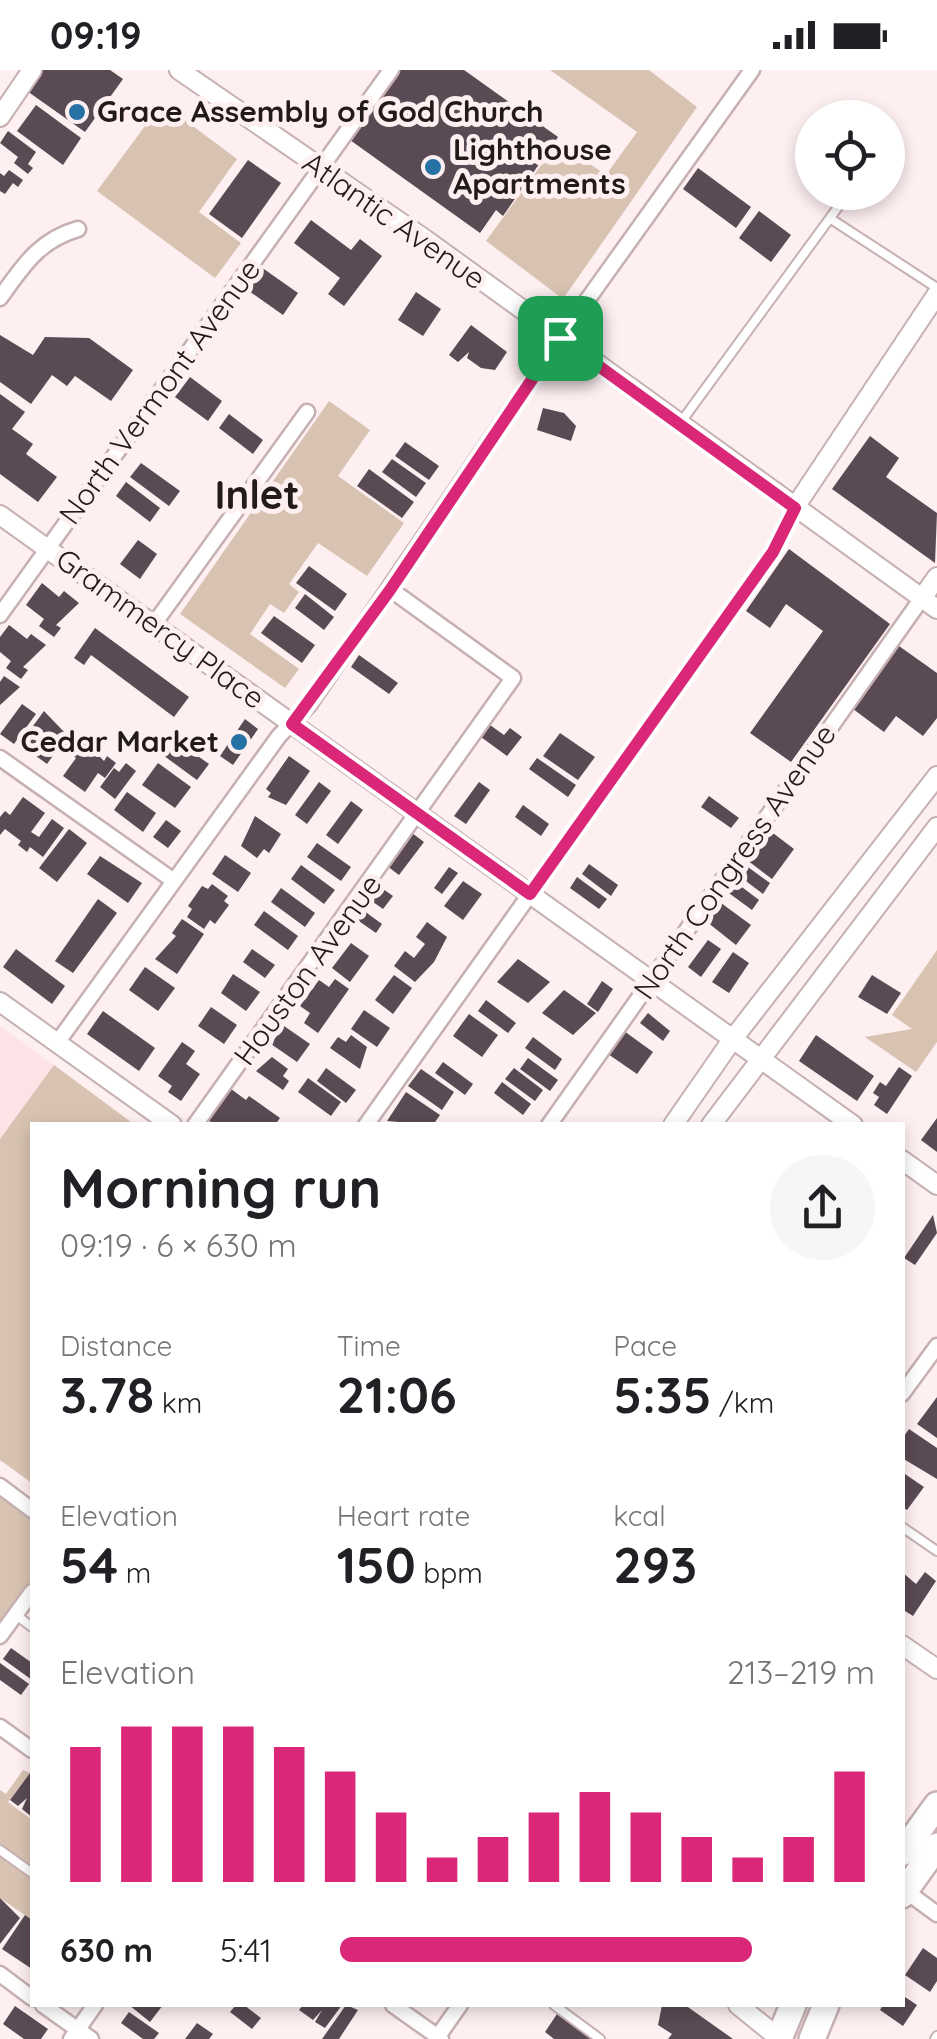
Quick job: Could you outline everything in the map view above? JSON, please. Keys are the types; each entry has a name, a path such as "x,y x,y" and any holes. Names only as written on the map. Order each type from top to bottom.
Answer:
{"highway":[{"path":"905,1849 937,1805"},
{"path":"905,1889 937,1846"},
{"path":"779,2039 792,2007"},
{"path":"812,2039 825,2007"}],"street":[{"path":"0,117 32,70"},
{"name":"Atlantic Avenue","path":"179,70 930,604"},
{"name":"North Vermont Avenue","path":"0,615 390,70"},
{"path":"57,1043 390,590 560,338 752,70"},
{"path":"0,298 35,250 57,235 78,229"},
{"path":"368,1122 773,552 795,508 937,291"},
{"path":"154,624 307,412"},
{"name":"Grammercy Place","path":"0,515 849,1122"},
{"path":"930,604 937,578"},
{"name":"Houston Avenue","path":"197,1122 420,815 513,678 390,590"},
{"name":"North Congress Avenue","path":"550,1122 930,604"},
{"path":"0,758 174,881"},
{"path":"675,1122 732,1040 937,776"},
{"path":"713,1122 937,827"},
{"path":"0,1002 168,1122"},
{"path":"905,1162 937,1185"},
{"path":"905,1390 937,1346"},
{"path":"0,1486 30,1508"},
{"path":"0,1636 30,1595"},
{"path":"905,1647 937,1669"},
{"path":"0,1726 30,1748"},
{"path":"905,1893 937,1914"},
{"path":"0,1974 30,1996"},
{"path":"45,2007 80,2036 94,2007"},
{"path":"396,2007 438,2038 459,2007"},
{"path":"740,2007 779,2039"}],"lane":[{"path":"678,426 837,210"},
{"path":"830,220 937,291"},
{"path":"905,1529 937,1551"},
{"path":"16,1615 30,1626"},
{"path":"0,1850 30,1872"},
{"path":"557,2007 600,2039"}],"shaded area":[{"path":"550,70 649,70 697,107 563,299 486,241 558,142 606,175 637,132"},
{"path":"162,103 237,159 199,212 241,243 215,278 97,191"},
{"path":"329,401 370,430 338,476 404,523 367,576 318,543 289,584 299,592 284,613 270,604 250,634 299,669 285,688 180,614"},
{"path":"937,950 937,1042 916,1072 865,1037 912,1029 892,1015"},
{"path":"0,1026 131,1122 30,1122 30,1482 0,1460"},
{"path":"54,1065 131,1122 30,1122 30,1482 0,1460 0,1139"},
{"path":"0,1486 30,1508 30,1595 0,1636"},
{"path":"23,1770 30,1773 8,1802 30,1818 30,1919 0,1898 0,1790 6,1794"}],"building":[{"name":"Grace Assembly of God Church","path":"41,70 110,70 123,79 85,132 27,91"},
{"path":"399,70 464,70 558,137 503,216 496,210 480,233 350,140"},
{"path":"36,105 81,138 63,165 17,131"},
{"path":"8,131 36,152 28,164 33,168 28,174 14,163 18,157 0,143"},
{"path":"248,160 281,183 242,238 209,214"},
{"path":"698,168 751,207 736,228 683,189"},
{"path":"9,170 23,180 18,187 13,183 5,194 0,191 0,173 4,176"},
{"path":"759,211 791,235 771,262 739,238"},
{"path":"311,220 351,250 360,239 382,256 344,306 328,294 340,278 294,243"},
{"path":"261,267 298,293 283,315 246,289"},
{"path":"416,292 441,309 423,336 398,320"},
{"path":"471,325 507,352 495,370 481,368 467,358 469,352 458,362 449,355"},
{"path":"0,335 33,355 45,337 89,338 133,370 111,401 75,376 67,386 52,375 31,404 0,382"},
{"path":"190,377 222,401 208,421 175,397"},
{"path":"0,394 25,412 12,429 33,444 26,454 57,477 38,502 0,474"},
{"path":"543,408 564,413 576,426 571,441 537,430"},
{"path":"229,414 263,440 253,454 219,428"},
{"path":"870,436 899,458 886,477 937,513 935,563 832,489"},
{"path":"405,442 439,466 429,480 395,456"},
{"path":"392,459 426,483 416,497 382,472"},
{"path":"141,463 180,491 169,506 130,477"},
{"path":"369,469 414,502 402,518 357,486"},
{"path":"126,482 160,508 150,522 116,496"},
{"path":"138,540 157,554 140,579 120,564"},
{"path":"789,549 890,624 791,762 750,733 823,631 786,604 770,628 746,611"},
{"path":"309,566 347,594 335,611 296,583"},
{"path":"42,583 59,597 64,591 79,603 56,625 61,628 54,637 39,626 44,619 26,605"},
{"path":"305,594 334,617 324,630 295,608"},
{"path":"274,616 315,645 302,663 261,633"},
{"path":"9,625 27,639 31,634 46,645 23,667 28,670 21,679 6,668 11,661 0,652 0,637"},
{"path":"95,628 189,697 174,717 91,655 84,665 74,658"},
{"path":"899,646 937,673 937,718 923,736 896,716 884,732 853,709"},
{"path":"359,655 398,683 389,694 351,667"},
{"path":"4,676 20,687 0,705 0,682"},
{"path":"22,704 36,714 14,744 0,734"},
{"path":"44,711 66,734 69,729 78,736 67,751 60,746 47,764 25,748 38,730 33,726"},
{"name":"Cedar Market","path":"245,719 258,729 233,765 220,756"},
{"path":"490,725 504,735 510,728 522,737 507,756 481,737"},
{"path":"560,733 595,757 578,780 543,756"},
{"path":"171,737 209,764 197,780 160,753"},
{"path":"82,739 104,761 107,756 116,763 105,778 98,773 85,792 63,776 76,758 71,754"},
{"path":"289,756 310,771 286,805 268,797 271,793 266,789"},
{"path":"537,758 576,785 568,797 529,769"},
{"path":"126,763 136,771 115,799 100,787 114,768 119,772"},
{"path":"158,763 191,787 175,808 142,785"},
{"path":"319,782 331,791 307,824 295,815"},
{"path":"479,782 490,790 466,824 454,816"},
{"path":"127,792 156,813 143,832 114,810"},
{"path":"709,796 739,818 731,828 701,807"},
{"path":"23,797 45,813 31,832 39,837 52,819 64,828 43,857 30,847 27,852 18,845 21,841 5,829 0,835 0,817 5,811 10,815"},
{"path":"351,801 363,810 338,844 326,835"},
{"path":"523,805 549,824 541,836 515,817"},
{"path":"255,816 281,834 269,853 264,849 257,858 241,846"},
{"path":"166,820 181,831 168,848 153,837"},
{"path":"765,827 794,849 772,879 743,857"},
{"path":"69,829 87,843 57,882 39,868"},
{"path":"412,833 424,842 399,875 387,866"},
{"path":"317,843 351,867 341,881 307,857"},
{"path":"225,855 251,873 238,892 212,874"},
{"path":"100,856 142,883 128,903 87,874"},
{"path":"741,862 770,883 763,894 734,872"},
{"path":"589,864 618,885 611,896 582,874"},
{"path":"301,865 335,890 324,904 291,879"},
{"path":"449,867 458,873 442,894 434,888"},
{"path":"577,877 607,899 599,909 570,888"},
{"path":"730,878 759,900 752,910 722,888"},
{"path":"463,881 482,894 463,920 444,906"},
{"path":"212,884 228,896 224,901 229,905 215,924 210,920 204,929 187,917 192,909 188,906 202,886 208,889"},
{"path":"376,884 393,896 383,909 366,897"},
{"path":"281,888 315,913 305,927 271,902"},
{"path":"98,899 117,913 73,973 55,961"},
{"path":"721,903 751,925 736,945 707,922"},
{"path":"360,908 382,924 376,933 353,917"},
{"path":"264,911 298,936 288,950 254,925"},
{"path":"182,919 204,934 177,974 155,959 176,936 172,933"},
{"path":"427,922 447,937 434,962 415,982 394,966 405,951 414,958 425,944 416,937"},
{"path":"708,940 721,949 701,977 688,967"},
{"path":"351,943 369,956 350,982 332,968"},
{"path":"16,949 65,986 52,1004 3,967"},
{"path":"252,949 275,965 265,978 243,962"},
{"path":"733,952 749,963 729,993 712,982"},
{"path":"518,959 550,982 528,1003 497,982"},
{"path":"145,967 175,988 158,1011 129,990"},
{"path":"233,974 260,992 246,1011 221,993"},
{"path":"394,975 412,988 393,1014 375,1000"},
{"path":"872,975 901,993 887,1014 858,997"},
{"path":"335,979 349,989 318,1033 304,1023 310,1013 300,1006 319,980 329,987"},
{"path":"602,981 613,989 598,1012 587,1004"},
{"path":"564,990 596,1013 573,1035 542,1013"},
{"path":"486,1000 516,1023 508,1033 478,1011"},
{"path":"211,1007 237,1025 224,1044 198,1026"},
{"path":"364,1010 390,1028 377,1047 351,1029"},
{"path":"103,1011 155,1048 139,1071 87,1034"},
{"path":"648,1013 670,1031 663,1041 640,1023"},
{"path":"469,1014 498,1035 482,1057 453,1036"},
{"path":"284,1026 310,1044 297,1062 271,1044"},
{"path":"624,1031 653,1052 637,1074 608,1054"},
{"path":"351,1035 367,1047 360,1069 330,1048 338,1037 346,1042"},
{"path":"816,1035 874,1076 857,1101 799,1061"},
{"path":"533,1037 562,1059 555,1070 525,1048"},
{"path":"182,1042 195,1051 186,1064 200,1074 181,1101 168,1092 172,1086 158,1076"},
{"path":"272,1057 288,1069 283,1076 289,1081 283,1090 256,1071"},
{"path":"528,1058 558,1080 550,1091 520,1069"},
{"path":"443,1062 473,1084 465,1095 435,1073"},
{"path":"899,1067 912,1076 887,1114 874,1105 879,1097 873,1093 880,1082 886,1086"},
{"path":"326,1068 356,1090 346,1103 317,1081"},
{"path":"514,1068 543,1090 535,1101 505,1079"},
{"path":"421,1069 454,1092 442,1110 408,1086"},
{"path":"308,1078 341,1102 331,1116 298,1092"},
{"path":"502,1082 531,1104 523,1115 494,1093"},
{"path":"227,1086 280,1118 277,1122 211,1122 204,1117"},
{"path":"406,1092 440,1115 435,1122 387,1121"},
{"path":"937,1118 937,1152 921,1140"},
{"path":"933,1215 937,1233 915,1265 905,1257"},
{"path":"937,1397 937,1438 917,1424"},
{"path":"909,1429 937,1448 937,1479 905,1460 905,1435"},
{"path":"905,1474 924,1487 905,1509"},
{"path":"925,1572 936,1581 913,1616 905,1611 905,1575 916,1584"},
{"path":"11,1648 30,1662 30,1679 3,1659"},
{"path":"0,1663 29,1684 21,1695 0,1680"},
{"path":"30,1773 30,1815 22,1809 27,1798 18,1806 10,1800"},
{"path":"0,1898 20,1918 0,1944"},
{"path":"25,1915 30,1919 30,1968 2,1949"},
{"path":"923,1948 937,1958 937,1981 930,1992 905,1975"},
{"path":"905,1997 917,2005 903,2026 880,2010 905,2007"},
{"path":"15,2006 48,2029 41,2039 24,2039 3,2024"},
{"path":"131,2007 161,2007 150,2022"},
{"path":"234,2007 247,2007 261,2018 252,2029 230,2012"},
{"path":"341,2007 325,2028 315,2022 322,2010 313,2020 299,2010"},
{"path":"345,2007 358,2010 339,2039 322,2039"},
{"path":"662,2007 688,2007 733,2039 668,2039 672,2034 658,2025"},
{"path":"129,2012 159,2033 154,2039 143,2039 121,2023"},
{"path":"557,2014 595,2039 554,2039 545,2032"},
{"path":"197,2023 213,2034 209,2039 185,2039"}],"place":[{"name":"Grace Assembly of God Church","path":"77,112"},
{"name":"Lighthouse Apartments","path":"433,167"},
{"name":"Cedar Market","path":"239,742"}],"district":[{"name":"Inlet","path":"257,495"}],"route":[{"path":"560,338 795,508 773,552 530,894 292,724 390,590 560,338"}]}
